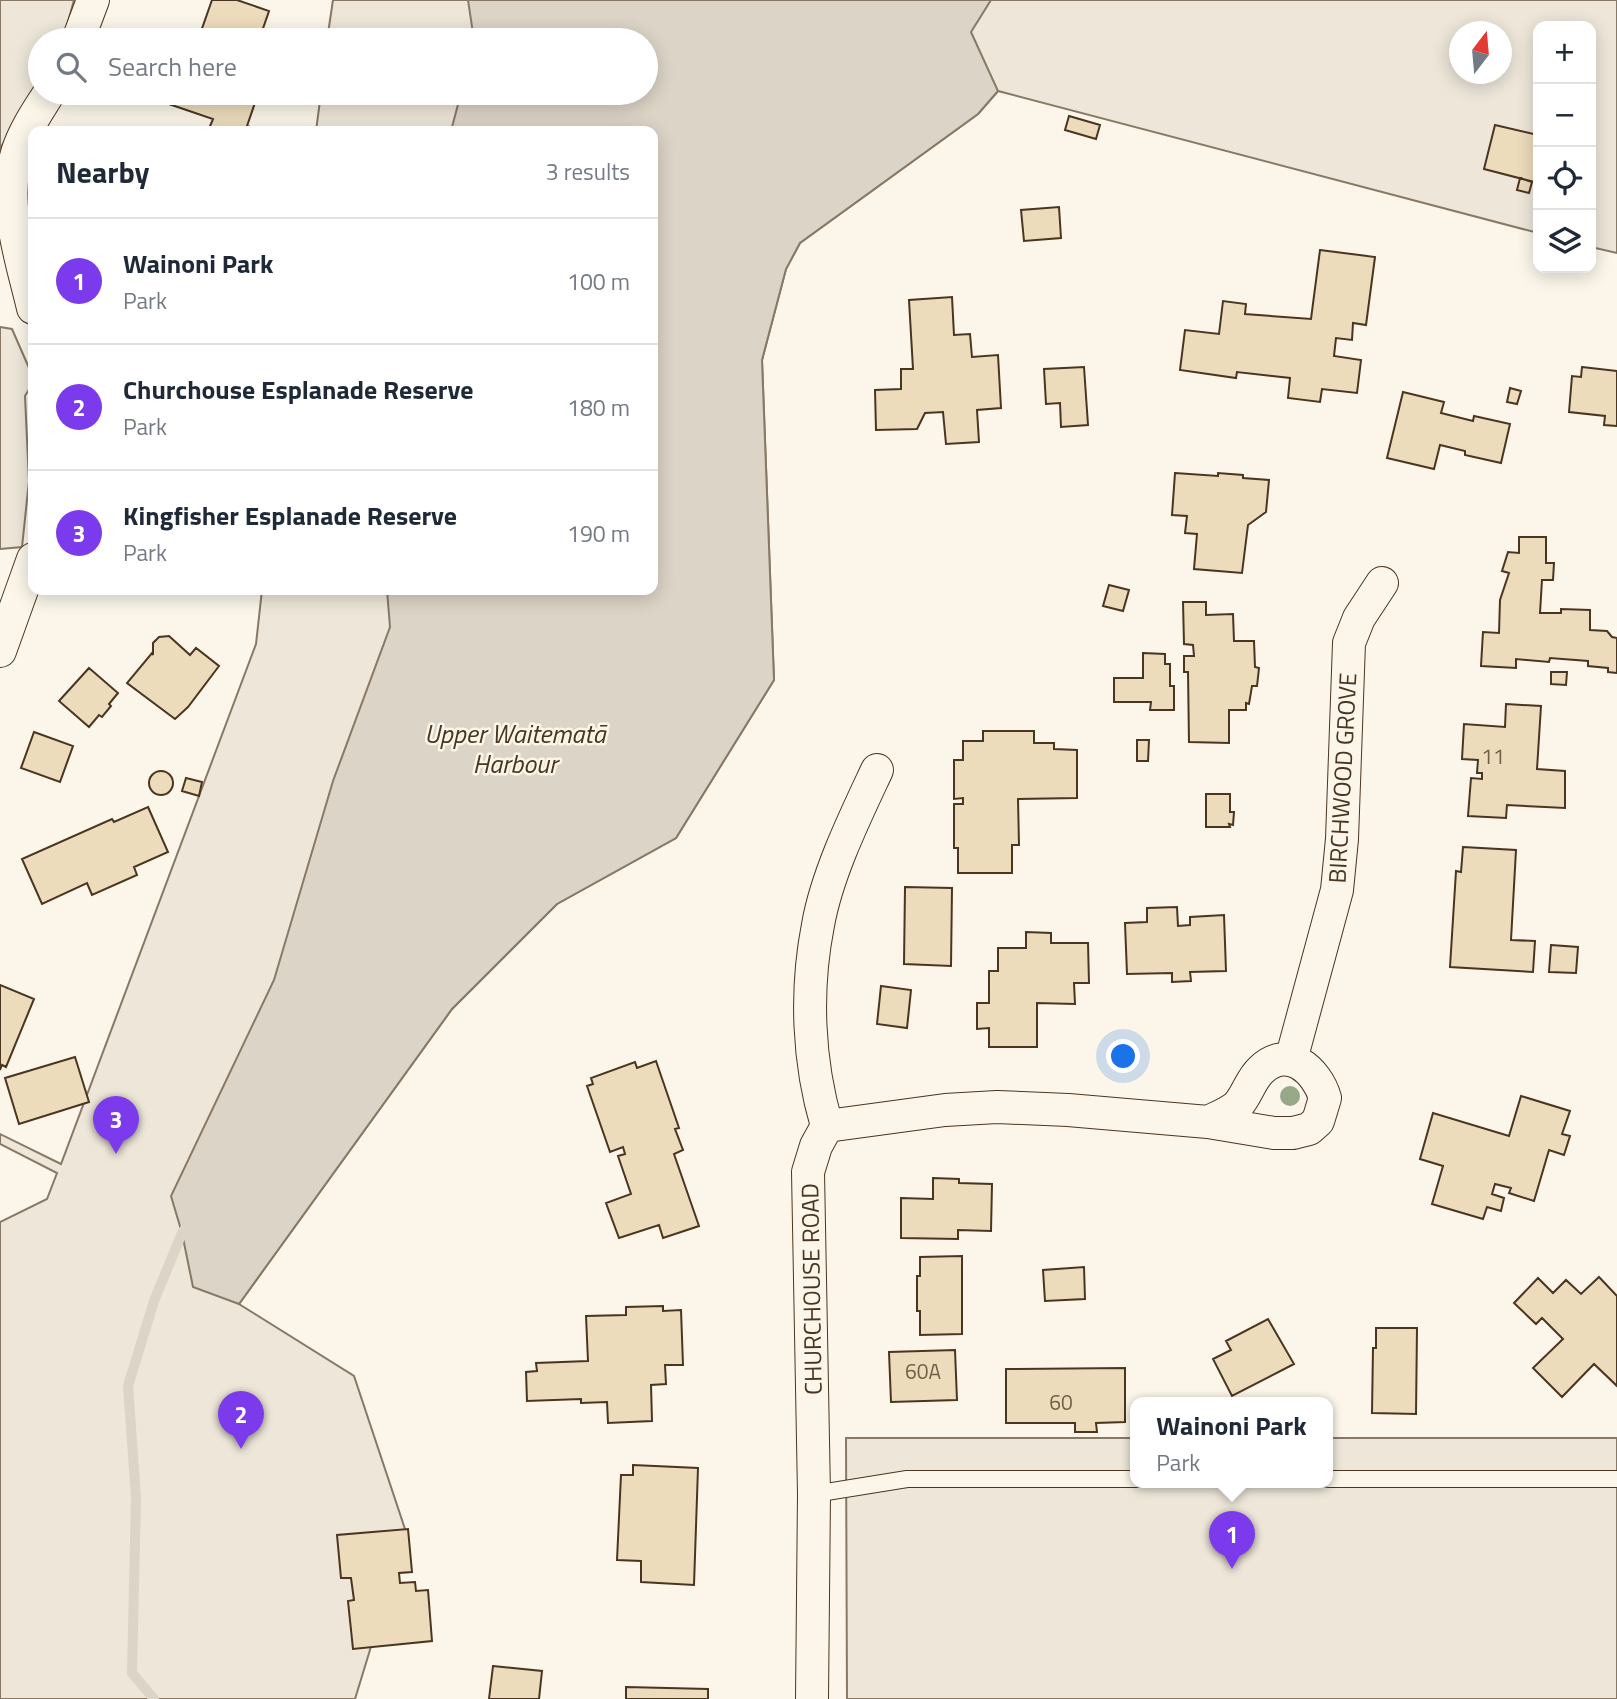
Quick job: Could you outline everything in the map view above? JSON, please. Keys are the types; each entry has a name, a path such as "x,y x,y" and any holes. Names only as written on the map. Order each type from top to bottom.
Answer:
{"street":[{"path":"82,28 93,0"},
{"path":"31,126 42,105"},
{"path":"28,131 19,147 11,187 12,213 28,285"},
{"path":"0,651 28,573"},
{"name":"BIRCHWOOD GROVE","path":"1291,1060 1338,890 1349,643 1359,618 1382,583"},
{"path":"877,770 833,875 818,923 811,982 812,1037 814,1078 827,1126 945,1110 997,1107 1208,1122 1273,1133 1293,1133 1309,1129 1318,1121 1325,1098 1315,1074 1305,1066 1281,1059 1261,1069 1238,1105 1208,1122"},
{"name":"CHURCHOUSE ROAD","path":"812,1699 814,1494 808,1172 816,1146 827,1126"}],"lane":[{"path":"814,1494 908,1479 1130,1479"},
{"path":"1333,1479 1617,1479"}],"shaded area":[{"path":"0,0 74,0 66,28 28,28 28,100 0,149"},
{"path":"333,0 1617,0 1617,253 1596,248 1596,21 1533,21 1533,232 998,91 978,114 800,243 786,269 762,360 774,680 676,838 557,904 452,1009 239,1304 354,1376 406,1532 355,1699 0,1699 0,1222 47,1199 57,1173 0,1144 0,1134 61,1164 256,644 261,595 658,595 658,126 317,126 319,105 658,105 658,28 329,28"},
{"path":"0,327 12,329 28,366 28,391 25,396 28,490 22,547 0,549"},
{"path":"846,1438 1130,1438 1130,1488 1333,1488 1333,1438 1617,1438 1617,1699 847,1699"}],"water":[{"name":"Upper Waitematā Harbour","path":"468,0 991,0 971,32 998,91 978,114 800,243 786,269 762,360 774,680 676,838 557,904 452,1009 239,1304 193,1287 171,1196 274,980 333,781 390,627 387,595 658,595 658,126 452,126 458,105 658,105 658,28 472,28"}],"building":[{"path":"212,0 237,0 269,11 263,28 202,28"},
{"path":"172,105 254,105 247,126 210,126 213,119"},
{"path":"1069,116 1100,125 1096,139 1065,130"},
{"path":"1495,125 1533,134 1533,182 1484,169"},
{"path":"1520,178 1532,182 1529,193 1517,190"},
{"path":"1059,207 1061,238 1024,241 1021,210"},
{"path":"1320,250 1375,257 1366,325 1353,323 1352,340 1336,338 1334,356 1361,360 1357,393 1322,389 1320,402 1288,398 1290,378 1237,372 1236,378 1180,370 1185,330 1219,334 1223,301 1246,304 1245,314 1311,319"},
{"path":"952,297 954,335 970,334 972,357 998,355 1001,408 977,410 979,442 946,444 943,412 925,413 917,429 876,430 875,390 901,389 901,369 913,369 909,300"},
{"path":"1084,367 1088,425 1061,427 1060,403 1046,404 1044,369"},
{"path":"1582,367 1617,371 1617,426 1604,425 1605,416 1569,412 1572,376 1581,377"},
{"path":"1510,388 1521,391 1517,404 1507,402"},
{"path":"1403,392 1444,402 1441,413 1473,421 1474,416 1510,424 1501,463 1465,455 1465,451 1440,445 1434,469 1387,458"},
{"path":"1175,473 1218,476 1218,473 1269,480 1266,512 1248,525 1242,573 1194,569 1197,534 1185,533 1187,516 1172,515"},
{"path":"1519,537 1546,537 1546,563 1554,563 1553,580 1542,580 1540,613 1561,613 1561,609 1590,610 1590,630 1607,631 1617,638 1617,673 1608,672 1608,668 1588,666 1588,661 1550,658 1549,662 1516,659 1516,668 1481,666 1483,632 1499,633 1500,600 1509,573 1502,571 1508,552 1519,553"},
{"path":"1109,585 1129,590 1123,611 1103,606"},
{"path":"1183,602 1206,602 1206,615 1233,614 1234,641 1254,641 1255,667 1259,668 1257,686 1252,686 1246,710 1229,710 1229,743 1189,742 1188,672 1184,672 1184,656 1194,656 1193,645 1184,644"},
{"path":"169,636 190,655 196,648 219,666 188,707 175,719 127,683 152,653 153,655 153,643 159,637"},
{"path":"1143,653 1165,654 1165,664 1170,664 1170,686 1174,686 1174,710 1150,710 1151,702 1114,702 1114,678 1143,678"},
{"path":"89,668 118,693 102,717 99,715 89,727 59,701"},
{"path":"1551,672 1567,672 1566,685 1551,684"},
{"path":"1506,704 1541,706 1537,769 1565,771 1565,808 1507,805 1506,818 1468,816 1471,778 1482,779 1482,773 1477,773 1478,760 1462,759 1464,724 1505,727"},
{"path":"983,731 1034,731 1034,743 1054,743 1054,749 1077,750 1077,798 1018,799 1019,845 1012,845 1012,873 958,873 958,848 954,848 954,804 963,804 963,798 954,799 954,760 963,760 963,741 983,741"},
{"path":"34,732 73,746 60,782 21,768"},
{"path":"1137,740 1149,740 1148,761 1137,761"},
{"path":"161,771 170,774 173,783 170,792 161,795 152,792 149,783 152,774"},
{"path":"186,778 202,782 199,796 182,791"},
{"path":"1206,794 1230,794 1230,812 1234,812 1233,825 1206,827"},
{"path":"148,807 168,852 134,867 137,875 92,895 87,883 42,904 22,859 112,819 114,822"},
{"path":"1463,847 1516,850 1511,940 1535,941 1533,972 1450,967 1456,871 1461,872"},
{"path":"905,887 952,888 951,966 904,964"},
{"path":"1177,907 1178,926 1190,925 1190,917 1224,915 1226,971 1190,972 1191,981 1172,982 1172,973 1127,974 1125,923 1147,922 1147,908"},
{"path":"1026,932 1051,933 1051,943 1088,943 1089,983 1074,983 1075,1004 1037,1003 1037,1047 989,1047 989,1028 977,1029 977,1003 989,1003 989,971 998,971 998,948 1026,948"},
{"path":"1551,945 1578,947 1576,973 1549,972"},
{"path":"0,985 34,999 6,1067 2,1065 0,1070"},
{"path":"881,986 911,990 907,1028 877,1024"},
{"path":"75,1057 89,1102 19,1124 5,1078"},
{"path":"656,1061 679,1128 675,1129 683,1150 674,1154 699,1226 663,1238 659,1225 619,1238 606,1203 631,1194 618,1156 625,1154 623,1147 610,1152 587,1086 593,1084 591,1078 635,1062 637,1068"},
{"path":"1521,1096 1570,1111 1562,1134 1570,1136 1564,1155 1549,1150 1534,1201 1509,1193 1511,1188 1495,1184 1492,1194 1504,1198 1501,1211 1487,1207 1483,1219 1432,1204 1443,1166 1420,1159 1433,1113 1509,1136"},
{"path":"933,1178 959,1179 959,1183 992,1184 991,1231 958,1230 958,1239 901,1238 901,1198 933,1199"},
{"path":"962,1256 962,1334 920,1335 917,1276 920,1276 920,1257"},
{"path":"1084,1267 1085,1299 1045,1301 1043,1270"},
{"path":"1599,1277 1617,1296 1617,1386 1594,1364 1562,1397 1533,1368 1563,1339 1542,1318 1536,1324 1514,1303 1538,1278 1553,1293 1566,1280 1581,1294"},
{"path":"663,1306 663,1311 681,1310 683,1365 665,1365 666,1384 651,1385 652,1421 608,1423 607,1402 581,1403 581,1399 527,1401 526,1372 537,1371 536,1363 588,1361 586,1316 626,1315 626,1307"},
{"path":"1268,1319 1294,1364 1232,1396 1213,1359 1231,1350 1226,1341"},
{"path":"1376,1328 1417,1328 1416,1414 1372,1413"},
{"path":"955,1350 957,1400 891,1402 889,1352"},
{"path":"1125,1368 1125,1422 1096,1423 1097,1432 1075,1432 1075,1423 1006,1423 1006,1369"},
{"path":"633,1465 698,1468 694,1585 641,1582 641,1561 617,1560 621,1475 633,1475"},
{"path":"408,1529 412,1572 399,1573 400,1583 415,1582 416,1591 428,1590 432,1641 353,1649 348,1601 354,1600 351,1578 341,1578 337,1535"},
{"path":"493,1666 542,1671 539,1699 489,1699"},
{"path":"626,1687 708,1689 708,1699 626,1699"}],"waterway":[{"path":"154,1699 132,1673 136,1497 128,1386 154,1301 182,1233 190,1221"}],"place":[{"name":"Kingfisher Esplanade Reserve","path":"116,1154"},
{"name":"Churchouse Esplanade Reserve","path":"241,1449"},
{"name":"Wainoni Park","path":"1232,1569"}]}
